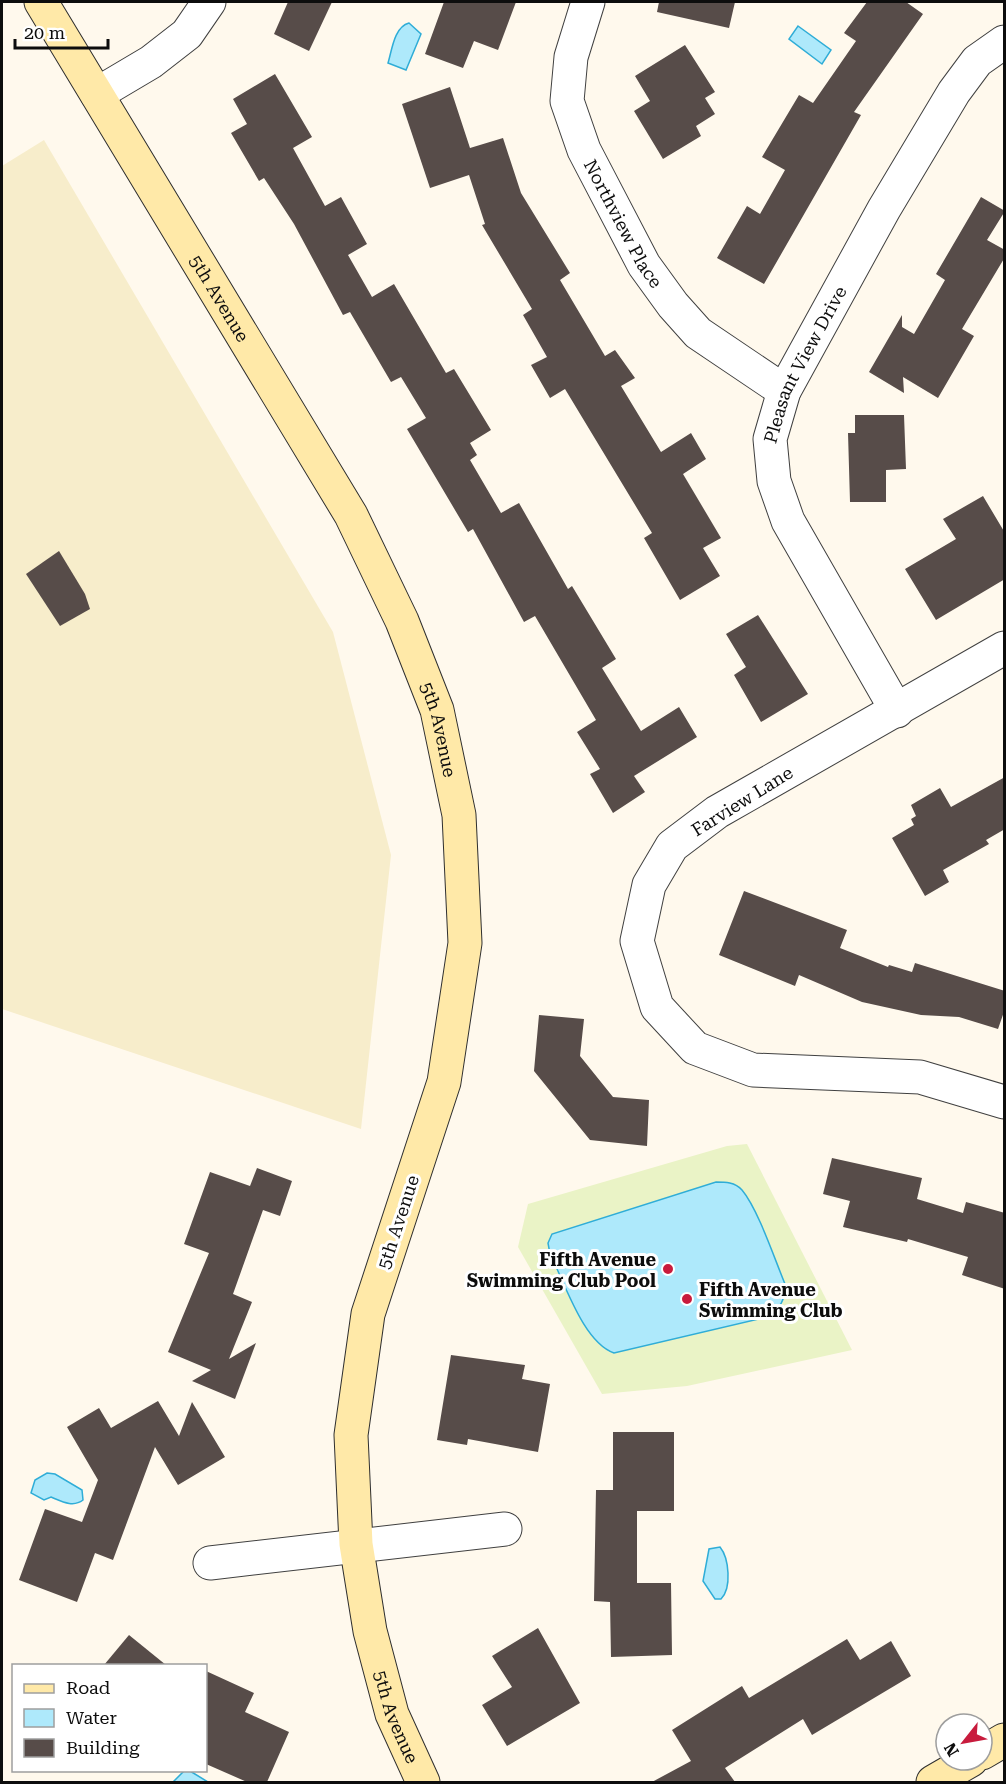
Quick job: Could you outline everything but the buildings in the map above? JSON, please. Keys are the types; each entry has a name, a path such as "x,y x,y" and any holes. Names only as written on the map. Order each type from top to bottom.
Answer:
{"main road":[{"name":"5th Avenue","path":"40,2 351,515 402,621 437,710 459,815 465,943 444,1082 368,1314 351,1435 357,1544 370,1631 392,1714 423,1782"},
{"path":"933,1782 950,1772"}],"street":[{"path":"97,94 151,62 187,34 209,2"},
{"name":"Northview Place","path":"588,2 571,57 567,101 584,150 644,264 673,305 698,333 784,391"},
{"name":"Pleasant View Drive","path":"897,711 788,521 777,491 770,439 784,391 884,209 954,92 977,61 1005,42"},
{"name":"Farview Lane","path":"1005,648 717,813 672,846 649,885 638,941 657,1007 695,1048 753,1070 920,1077 1005,1102"},
{"path":"210,1563 357,1544 505,1529"}],"shaded area":[{"path":"44,140 333,632 391,855 361,1129 2,1009 2,166"}],"green space":[{"name":"Fifth Avenue Swimming Club","path":"747,1144 852,1350 687,1386 602,1394 518,1247 528,1204 727,1146"}],"water":[{"path":"409,23 421,34 406,70 388,63 397,34 404,25"},
{"path":"798,26 831,50 822,64 789,39"},
{"name":"Fifth Avenue Swimming Club Pool","path":"716,1182 730,1183 739,1187 754,1209 785,1284 783,1299 779,1307 767,1317 614,1353 603,1347 593,1337 576,1310 550,1254 548,1243 552,1234"},
{"path":"47,1473 55,1474 82,1490 83,1500 71,1504 51,1497 44,1500 31,1493 35,1480"},
{"path":"720,1547 726,1558 728,1581 721,1599 715,1599 703,1581 709,1549"},
{"path":"183,1772 192,1772 208,1782 173,1782"}],"place":[{"name":"Fifth Avenue Swimming Club Pool","path":"668,1269"},
{"name":"Fifth Avenue Swimming Club","path":"687,1299"}]}
